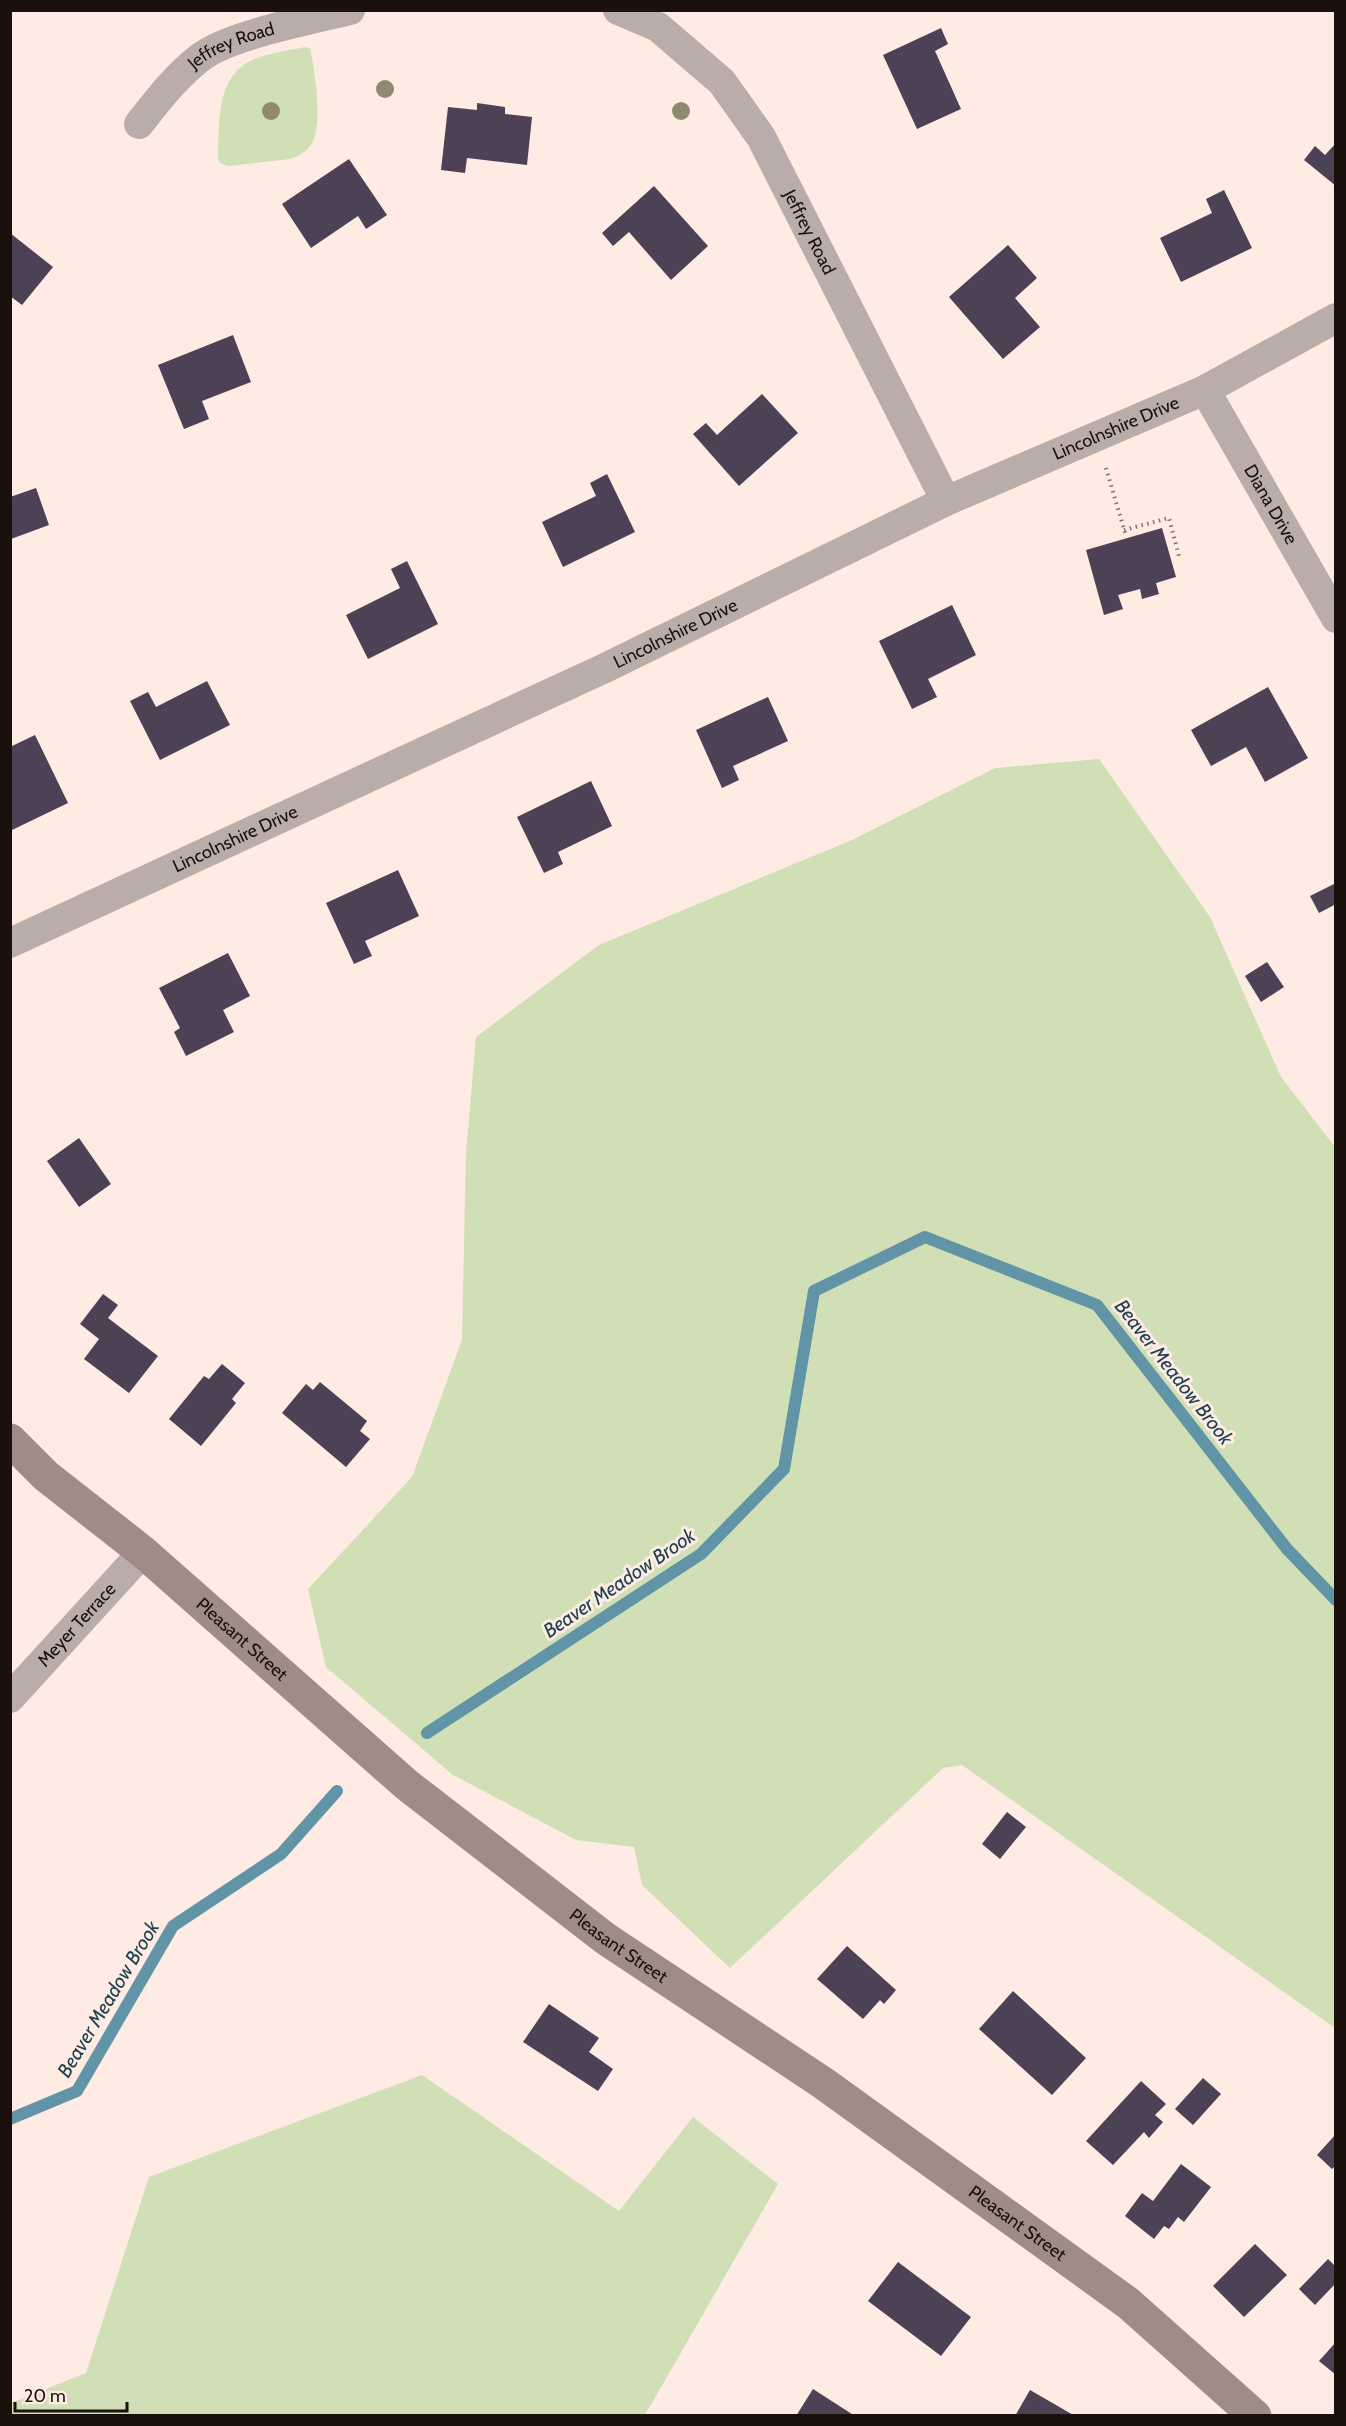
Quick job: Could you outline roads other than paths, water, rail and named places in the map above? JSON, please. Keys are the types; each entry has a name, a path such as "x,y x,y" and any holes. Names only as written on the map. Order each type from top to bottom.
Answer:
{"main road":[{"name":"Pleasant Street","path":"10,1440 46,1476 143,1552 417,1793 606,1939 823,2084 1128,2303 1256,2415"}],"street":[{"name":"Jeffrey Road","path":"139,124 175,79 203,56 228,44 350,10"},
{"name":"Jeffrey Road","path":"618,10 658,27 722,82 761,137 945,501"},
{"name":"Lincolnshire Drive","path":"10,943 605,668 945,501 1204,390 1335,318"},
{"name":"Diana Drive","path":"1204,390 1335,618"},
{"name":"Meyer Terrace","path":"10,1698 143,1552"}],"waterway":[{"name":"Beaver Meadow Brook","path":"427,1733 701,1554 784,1469 814,1291 925,1237 1097,1305 1287,1549 1336,1600"},
{"name":"Beaver Meadow Brook","path":"10,2119 77,2091 173,1926 281,1854 337,1791"}]}
